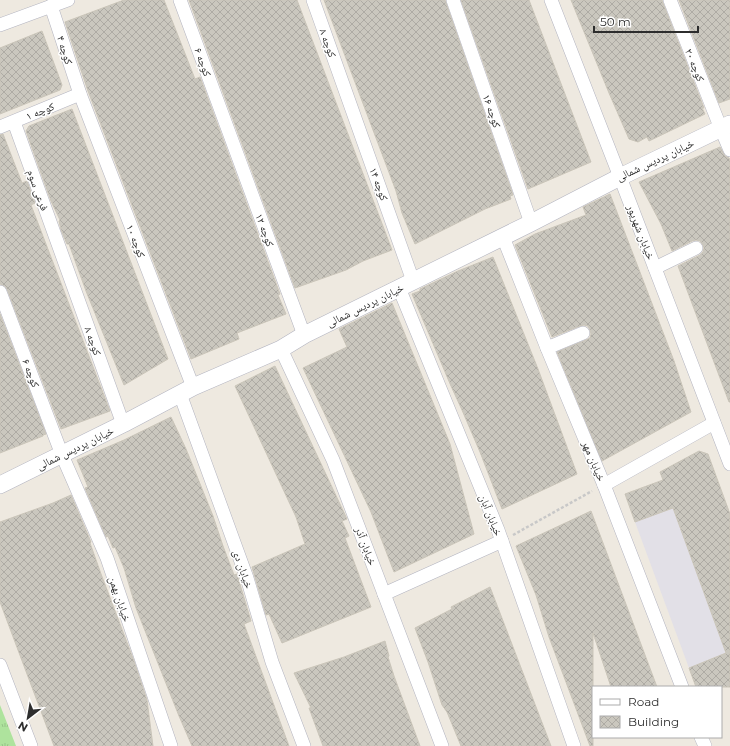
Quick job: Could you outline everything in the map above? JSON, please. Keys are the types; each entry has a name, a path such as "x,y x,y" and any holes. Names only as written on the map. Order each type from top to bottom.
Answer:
{"street":[{"name":"کوچه ۶","path":"180,0 226,125"},
{"name":"کوچه ۸","path":"313,0 344,87"},
{"name":"کوچه ۱۶","path":"453,0 531,223"},
{"name":"خیابان شهریور","path":"551,0 730,464"},
{"name":"کوچه ۲۰","path":"670,0 725,127 730,150"},
{"path":"0,26 60,2"},
{"name":"کوچه ۴","path":"60,2 80,94"},
{"name":"کوچه ۱۴","path":"344,87 406,285"},
{"name":"کوچه ۱","path":"0,127 80,94"},
{"name":"کوچه ۱۰","path":"80,94 186,391"},
{"name":"فرعی سوم","path":"14,122 63,258"},
{"name":"کوچه ۱۲","path":"226,125 304,335"},
{"name":"خیابان پردیس شمالی","path":"0,484 62,455 186,391 281,349 304,335 531,223 620,177 725,127"},
{"name":"خیابان مهر","path":"503,237 604,485 682,686"},
{"path":"655,268 696,248"},
{"name":"کوچه ۸","path":"63,258 123,424"},
{"name":"خیابان آبان","path":"406,285 498,530 574,746"},
{"name":"کوچه ۶","path":"0,292 62,455"},
{"path":"547,348 583,333"},
{"name":"خیابان آذر","path":"281,349 334,460 442,746"},
{"name":"خیابان دی","path":"186,391 247,578 272,662 304,746"},
{"path":"604,485 714,422"},
{"name":"خیابان بهمن","path":"62,455 106,558 172,746"},
{"path":"384,594 502,541"},
{"path":"0,665 31,746"}],"path":[{"path":"502,541 604,485"}],"shaded area":[{"path":"673,508 726,653 689,668 635,522"}],"green space":[{"path":"0,705 16,746 0,746"}],"building":[{"path":"124,0 164,0 195,79 200,77 286,314 237,333 239,339 191,359 88,91 65,22"},
{"path":"189,0 297,0 392,250 363,261 346,270 295,288"},
{"path":"324,0 445,0 513,195 510,196 511,199 485,209 415,244 402,213 396,191"},
{"path":"461,0 529,0 591,162 528,189"},
{"path":"571,0 662,0 705,114 649,141 647,137 638,142 629,139"},
{"path":"679,0 730,0 730,99 719,103"},
{"path":"42,31 62,85 60,90 0,114 0,48"},
{"path":"72,109 168,359 124,385 86,291 69,244 67,244 61,230 60,220 51,201 26,131 29,126"},
{"path":"3,134 22,183 27,181 35,203 31,205 110,411 61,429 7,289 5,286 0,284 0,135"},
{"path":"720,147 725,156 730,160 730,402 678,266 700,255 703,252 703,245 700,241 696,240 672,251 661,224 639,182"},
{"path":"610,194 674,361 691,412 602,461 557,352 590,338 590,330 588,326 584,325 552,337 515,245 535,234 586,215 583,207"},
{"path":"493,257 538,369 577,474 502,509 480,452 412,294 458,271"},
{"path":"392,303 450,444 474,534 394,572 371,512 303,368 347,347 339,329"},
{"path":"0,314 46,434 0,453"},
{"path":"275,366 347,519 342,521 349,536 345,538 371,607 282,643 269,614 266,615 252,567 305,544 296,517 235,386"},
{"path":"171,417 186,449 213,516 234,575 237,574 251,621 244,624 289,746 192,746 136,608 124,568 115,547 113,548 108,536 106,537 85,488 88,487 77,460 124,440"},
{"path":"699,451 708,454 730,514 730,687 696,686 689,668 726,653 673,508 635,522 625,494 663,480 660,472"},
{"path":"71,495 91,542 90,543 147,700 153,746 54,746 0,602 0,522"},
{"path":"591,511 657,686 611,686 593,633 593,746 590,746 549,637 536,595 516,546"},
{"path":"490,587 551,746 461,746 447,712 442,705 415,628"},
{"path":"385,641 394,676 420,746 323,746 309,708 311,708 294,673 344,657"}]}
